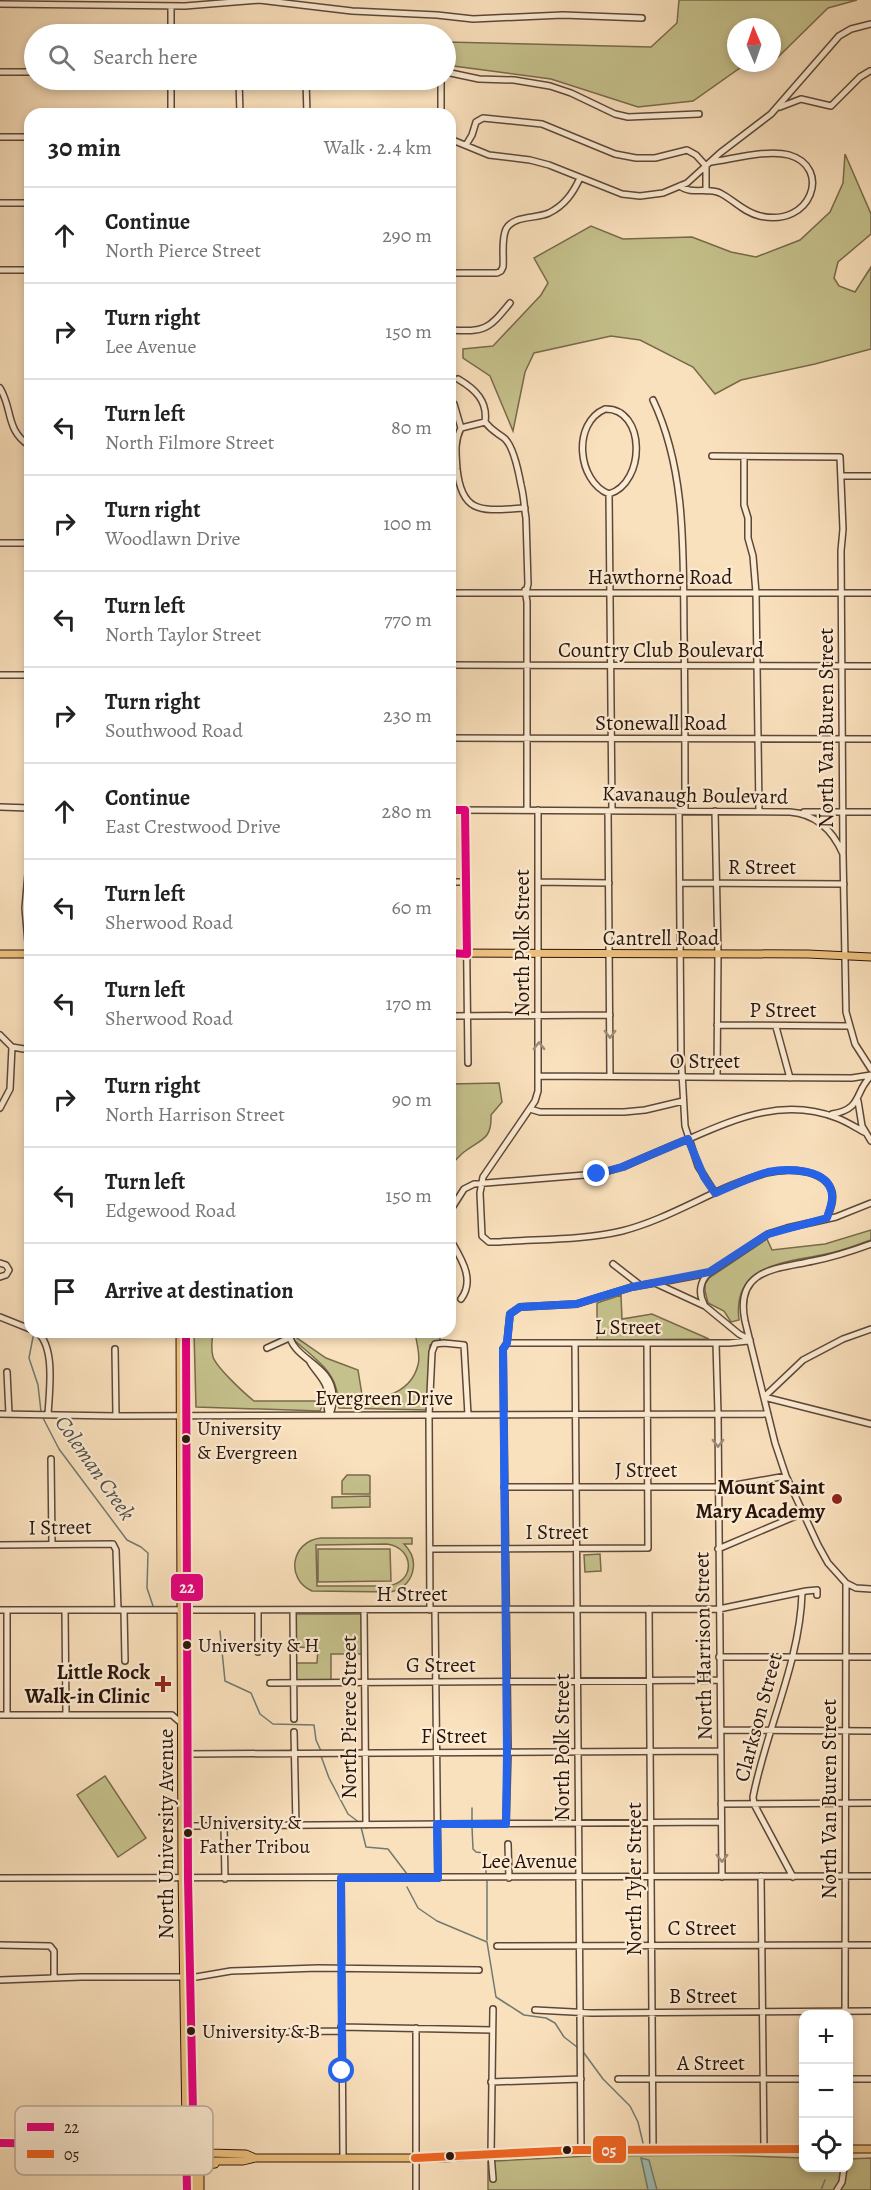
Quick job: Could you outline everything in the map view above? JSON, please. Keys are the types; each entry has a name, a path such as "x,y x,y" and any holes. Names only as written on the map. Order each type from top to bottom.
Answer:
{"main road":[{"name":"Cantrell Road","path":"456,953 808,954 871,957"},
{"path":"0,954 24,954"},
{"name":"North University Avenue","path":"180,1338 184,1415"},
{"name":"North University Avenue","path":"186,1338 182,1724 189,2106"},
{"name":"North University Avenue","path":"184,1611 188,1754 185,1879"},
{"path":"0,2144 15,2144"},
{"path":"213,2153 246,2154 255,2157 415,2158 653,2148 799,2149"},
{"path":"853,2149 871,2149"},
{"path":"213,2164 243,2161 255,2157"},
{"path":"213,2161 243,2161"},
{"path":"192,2175 194,2190"},
{"path":"200,2175 201,2190"},
{"path":"187,2177 187,2190"}],"street":[{"path":"0,4 171,6 259,0 352,11 472,19 564,15 642,18"},
{"path":"171,6 171,24"},
{"path":"456,141 498,157 540,162 614,191 636,196 663,193 680,186 779,107 835,39 851,29 871,24"},
{"path":"779,107 801,99 831,106 860,77 870,71"},
{"path":"0,72 24,72"},
{"path":"456,74 479,79 522,81 550,86 571,93 615,114 628,117 699,114"},
{"path":"171,90 171,108"},
{"path":"239,90 240,108"},
{"path":"306,90 307,108"},
{"path":"441,90 441,108"},
{"path":"466,145 480,118 516,120 551,126 615,153 636,158 655,158 687,150 709,164 773,153 790,155 799,159 808,168 812,180 812,192 807,203 798,212 775,218 748,212 723,195 686,190 680,186"},
{"path":"0,137 24,137"},
{"path":"706,191 709,164"},
{"path":"456,273 497,273 501,271 504,236 508,226 518,219 544,215 556,209 571,195 580,178"},
{"path":"0,203 24,203"},
{"path":"0,270 24,270"},
{"path":"456,330 483,329 493,322 510,303"},
{"path":"458,379 476,390 486,416 485,422 492,431 508,442 517,468 525,508 528,584 526,593 527,810"},
{"path":"0,388 12,427 24,442"},
{"path":"653,400 670,442 683,543 685,740 680,954 683,1101 688,1139 704,1177 715,1193"},
{"path":"608,409 617,410 626,418 633,432 637,449 629,478 621,489 609,494 600,490 591,479 582,452 588,426 598,413 608,409"},
{"path":"456,412 461,428 456,440 459,487 464,496 473,505 484,509 525,508"},
{"path":"461,428 485,422"},
{"path":"711,456 840,457 842,476 871,476"},
{"path":"744,457 744,505 748,518 748,538 753,556 756,593 759,811"},
{"name":"North Van Buren Street","path":"842,476 843,854"},
{"path":"609,494 612,666 609,883 610,1076"},
{"path":"0,543 24,543"},
{"name":"Hawthorne Road","path":"456,593 871,593"},
{"name":"Country Club Boulevard","path":"456,665 871,666"},
{"path":"0,675 24,675"},
{"name":"Stonewall Road","path":"456,738 871,739"},
{"path":"0,807 24,808"},
{"name":"Kavanaugh Boulevard","path":"456,810 759,811 798,812 814,818 826,827 843,854 845,1000 849,1026 859,1052 871,1069"},
{"path":"465,810 468,1063"},
{"name":"North Polk Street","path":"482,1183 488,1167 538,1095 538,810"},
{"path":"715,811 718,955 717,1077"},
{"path":"798,812 871,812"},
{"path":"456,882 466,882"},
{"path":"538,882 609,883"},
{"name":"R Street","path":"681,883 844,884"},
{"path":"456,1016 610,1015"},
{"name":"P Street","path":"717,1025 849,1026"},
{"path":"776,1027 789,1078"},
{"path":"0,1035 12,1047 24,1049"},
{"path":"0,1108 10,1089 12,1047"},
{"path":"866,1134 860,1118 858,1101 862,1087 871,1075"},
{"name":"O Street","path":"539,1076 852,1078 871,1075"},
{"path":"530,1109 540,1113 624,1112 645,1110 683,1101"},
{"path":"828,1114 843,1112 858,1101"},
{"path":"456,1201 464,1189 470,1185 603,1173 736,1118 766,1110 793,1109 828,1114 845,1121 866,1134 871,1140"},
{"path":"482,1183 480,1229 482,1236 489,1242 618,1232 772,1172 788,1170 809,1173 823,1179 831,1189 832,1201 827,1218"},
{"path":"705,1306 701,1298 701,1288 709,1272 768,1234 871,1203"},
{"path":"871,1244 832,1257 773,1269 757,1277 747,1290 743,1302 767,1412 786,1476 828,1563 846,1583 856,1588 871,1589"},
{"path":"456,1250 465,1267 466,1289 461,1299"},
{"path":"0,1263 6,1265 9,1270 6,1275 0,1277"},
{"path":"613,1264 640,1285"},
{"path":"506,1824 507,1681 502,1397 503,1349 507,1343 508,1317 511,1311 520,1307 576,1304 640,1285 709,1272"},
{"path":"655,1283 705,1306 739,1334 750,1340"},
{"path":"0,1317 24,1327"},
{"path":"764,1397 805,1358 843,1339 871,1329"},
{"path":"43,1338 48,1352 44,1415"},
{"path":"267,1348 284,1338"},
{"path":"291,1338 325,1383 328,1396 325,1409 318,1415"},
{"name":"L Street","path":"507,1343 716,1343 750,1340"},
{"path":"438,1878 436,1682 430,1549 429,1415 433,1347 442,1343 464,1345 468,1415"},
{"name":"North Polk Street","path":"575,1343 581,2150"},
{"path":"647,1343 648,1487"},
{"name":"North Harrison Street","path":"716,1343 722,1877"},
{"path":"116,1349 116,1416"},
{"path":"309,1360 329,1378 333,1402 329,1415"},
{"path":"7,1372 9,1414"},
{"path":"764,1397 871,1424"},
{"path":"767,1412 777,1400"},
{"path":"333,1402 336,1410 345,1415"},
{"path":"326,1405 329,1415"},
{"name":"Evergreen Drive","path":"0,1414 575,1415 767,1412"},
{"path":"51,1459 52,1544"},
{"name":"J Street","path":"504,1487 732,1486 786,1476"},
{"name":"I Street","path":"430,1549 648,1548 648,1487"},
{"path":"718,1549 803,1513"},
{"name":"I Street","path":"0,1545 109,1543 114,1545 121,1610"},
{"name":"North Van Buren Street","path":"845,2010 846,1583"},
{"name":"H Street","path":"3,1610 719,1609 817,1590 817,1595"},
{"name":"Clarkson Street","path":"793,1876 754,1804 754,1790 792,1657 802,1593"},
{"name":"North Tyler Street","path":"649,1609 653,2148"},
{"path":"3,1610 3,1715 172,1715 182,1724"},
{"path":"65,1610 66,1715"},
{"path":"121,1610 125,1661"},
{"path":"293,1610 294,1719"},
{"name":"North Pierce Street","path":"362,1825 366,1753 364,1610"},
{"path":"258,1611 258,1652"},
{"path":"719,1657 871,1657"},
{"name":"G Street","path":"270,1683 720,1680"},
{"path":"172,1715 182,1705"},
{"path":"721,1730 871,1731"},
{"path":"294,1732 296,1825"},
{"name":"F Street","path":"188,1754 721,1751"},
{"path":"721,1804 871,1803"},
{"path":"188,1826 722,1822"},
{"path":"224,1826 225,1879"},
{"path":"508,1844 509,1878"},
{"path":"761,1876 764,2148"},
{"name":"Lee Avenue","path":"0,1878 871,1876"},
{"path":"341,1878 340,2029 343,2157"},
{"path":"0,1945 49,1946 53,1949 54,1977"},
{"name":"C Street","path":"497,1946 871,1945"},
{"path":"0,1980 54,1977 187,1978 231,1971 479,1970"},
{"path":"493,2009 490,2154 493,2179"},
{"name":"B Street","path":"535,2010 799,2012"},
{"name":"B Street","path":"853,2012 871,2011"},
{"path":"416,2028 416,2190"},
{"path":"280,2031 416,2028 492,2030"},
{"path":"491,2082 581,2079"},
{"name":"A Street","path":"618,2079 799,2079"},
{"path":"853,2079 871,2079"},
{"path":"837,2190 842,2182 843,2172"}],"shaded area":[{"path":"679,0 857,0 828,8 781,54 781,18 727,18 727,72 734,72 693,101 638,107 551,79 456,66 456,42 651,47 677,23"},
{"path":"845,154 871,214 871,234 838,262 834,278 839,286 855,292 871,267 871,349 741,380 715,394 693,367 640,340 611,336 534,353 525,372 513,431 490,376 463,358 463,349 493,346 541,295 548,283 534,258 591,226 623,239 692,237 731,252 756,257 800,240 830,212 843,183"},
{"path":"499,1083 502,1102 491,1115 490,1130 484,1138 456,1160 456,1084"},
{"path":"871,1230 871,1240 832,1253 779,1264 753,1276 744,1287 739,1301 739,1320 731,1322 724,1311 708,1303 705,1284 709,1278 767,1239 772,1250 825,1244"},
{"path":"621,1295 622,1319 652,1314 709,1339 597,1340 597,1303"},
{"path":"194,1338 212,1338 212,1351 216,1362 231,1380 254,1401 324,1401 320,1411 196,1407"},
{"path":"294,1338 326,1358 358,1370 363,1401 389,1395 404,1387 415,1374 419,1353 416,1338 440,1338 430,1345 427,1410 339,1408 337,1390 329,1374"},
{"path":"347,1475 370,1476 370,1494 342,1494 342,1481"},
{"path":"370,1496 370,1507 332,1508 332,1497"},
{"path":"321,1538 412,1538 412,1544 404,1544 412,1558 410,1579 399,1589 391,1592 312,1591 303,1585 295,1570 298,1553 311,1541","holes":["387,1544 403,1552 408,1565 403,1579 396,1583 387,1586 317,1586 316,1545"]},
{"path":"318,1549 390,1549 391,1581 318,1582"},
{"path":"600,1554 601,1571 585,1572 584,1555"},
{"path":"295,1614 363,1614 363,1654 331,1654 331,1681 296,1681 296,1663 317,1663 318,1648 296,1647"},
{"path":"105,1776 146,1838 118,1857 77,1795"},
{"path":"722,2155 799,2158 799,2172 853,2172 853,2159 871,2158 871,2190 488,2190 488,2162 588,2156"}],"water":[{"path":"641,2158 649,2160 657,2190 648,2190"}],"waterway":[{"name":"Coleman Creek","path":"33,1338 29,1358 38,1385 41,1412"},
{"name":"Coleman Creek","path":"42,1416 59,1449 127,1540 148,1553 147,1588 153,1606"},
{"name":"Coleman Creek","path":"220,1631 225,1681 251,1693 260,1714 273,1724 314,1725 316,1740 321,1751"},
{"name":"Coleman Creek","path":"321,1756 329,1778 348,1814 360,1823"},
{"path":"472,1808 472,1820"},
{"name":"Coleman Creek","path":"361,1827 366,1847 388,1849 407,1874"},
{"path":"472,1827 473,1849 483,1853 486,1857 486,1874"},
{"path":"487,1881 487,1940"},
{"name":"Coleman Creek","path":"407,1887 418,1908 437,1921 487,1942 496,1997 524,2015 546,2018 555,2023 564,2037 577,2047"},
{"name":"Coleman Creek","path":"584,2053 603,2079 630,2106 638,2122 643,2143"},
{"path":"821,2190 825,2180"}],"transit line":[{"name":"22","path":"456,810 465,810 467,954 456,953"},
{"name":"22","path":"186,1338 188,1879 193,2106"},
{"name":"22","path":"0,2143 15,2143"},
{"name":"05","path":"415,2158 576,2150 799,2149"},
{"name":"22","path":"187,2175 187,2190"}],"place":[{"name":"University & Evergreen","path":"186,1439"},
{"name":"Mount Saint Mary Academy","path":"837,1499"},
{"name":"University & H","path":"187,1645"},
{"name":"Little Rock Walk-in Clinic","path":"163,1684"},
{"name":"University & Father Tribou","path":"188,1833"},
{"name":"University & B","path":"191,2031"}],"route":[{"path":"342,2071 341,1878 438,1878 437,1824 506,1824 502,1397 503,1349 507,1343 508,1320 511,1311 525,1306 576,1304 640,1285 709,1272 768,1234 827,1218 832,1201 831,1189 823,1179 809,1173 788,1170 762,1174 715,1193 698,1166 688,1139 622,1167 597,1174"}]}
